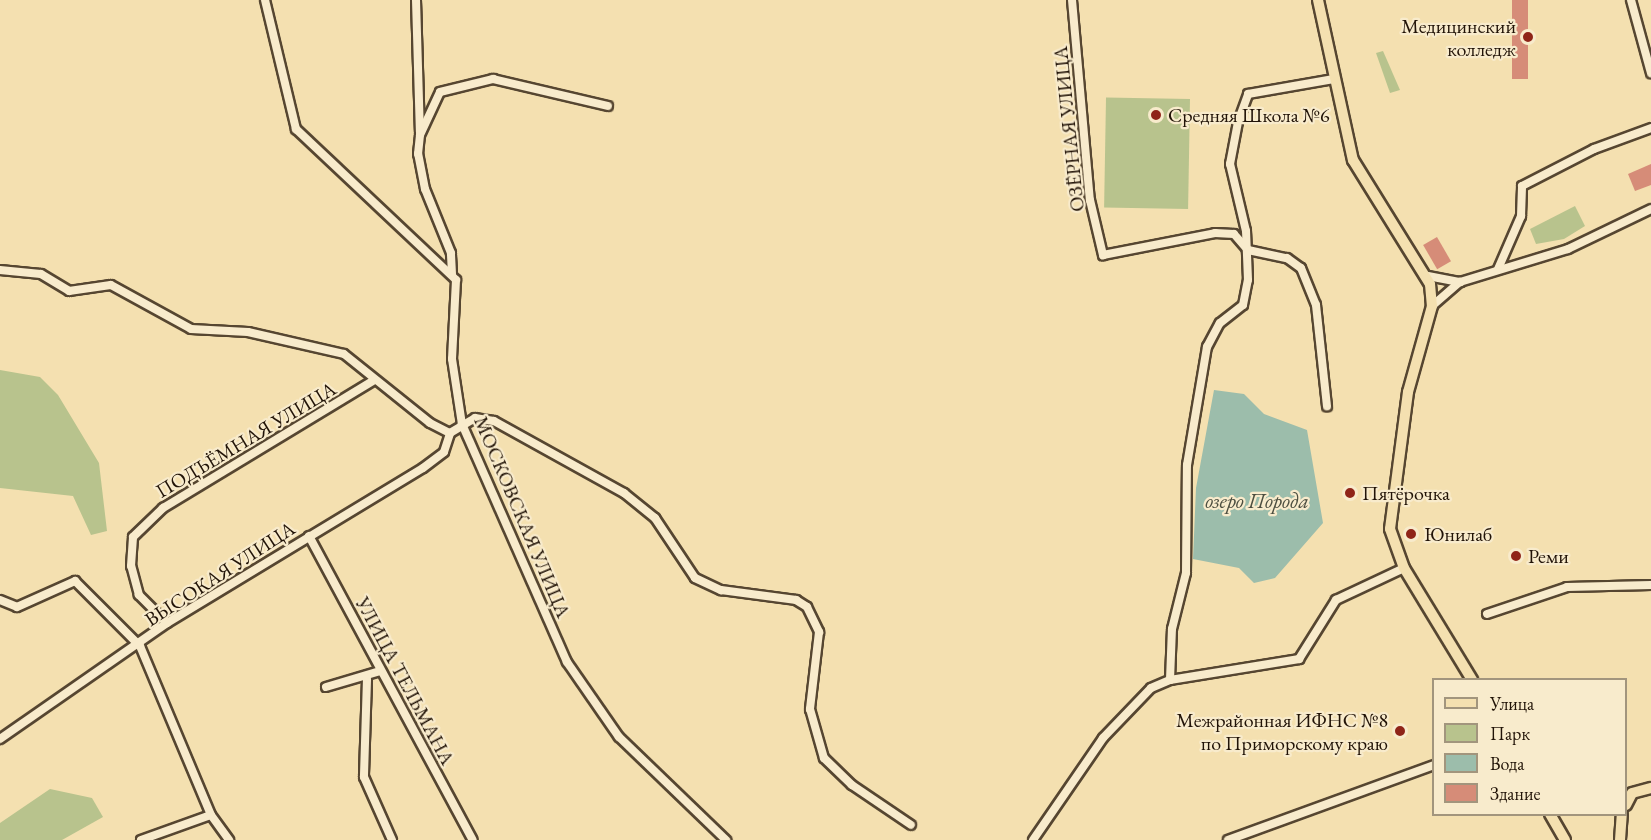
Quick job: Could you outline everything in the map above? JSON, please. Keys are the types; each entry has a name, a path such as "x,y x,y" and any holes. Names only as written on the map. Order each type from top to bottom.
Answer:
{"main road":[{"path":"1317,0 1353,160 1428,276 1432,306 1408,392 1394,476 1390,529 1404,568 1472,678"},
{"path":"1627,803 1632,793 1651,788"},
{"path":"1551,816 1565,840"},
{"path":"1620,840 1622,816"}],"street":[{"path":"266,0 296,129 452,274"},
{"name":"МОСКОВСКАЯ УЛИЦА","path":"416,0 422,177 445,233 452,274 456,280 452,359 462,424 567,662 619,737 726,840"},
{"name":"ОЗЁРНАЯ УЛИЦА","path":"1072,0 1090,200 1103,255 1205,233 1234,234 1248,250"},
{"path":"1631,0 1651,73"},
{"path":"420,135 440,92 493,79 608,106"},
{"path":"1170,680 1172,629 1186,573 1187,465 1207,347 1220,323 1243,305 1248,250 1230,164 1248,94 1334,79"},
{"path":"1497,269 1521,216 1521,186 1594,149 1651,128"},
{"path":"1432,306 1460,282 1568,249 1651,209"},
{"path":"1248,250 1287,258 1310,285 1327,406"},
{"path":"0,270 41,274 69,291 111,285 191,329 248,332 298,347 326,348 344,354 407,410 450,433 475,418 521,432 634,498 655,519 695,578 707,585 807,607 819,632 810,709 824,758 852,785 911,825"},
{"path":"1428,276 1460,282"},
{"name":"ПОДЪЁМНАЯ УЛИЦА","path":"167,623 139,595 131,566 133,537 163,508 374,381"},
{"name":"ВЫСОКАЯ УЛИЦА","path":"0,739 140,646 167,623 423,468 444,452 450,433"},
{"name":"УЛИЦА ТЕЛЬМАНА","path":"309,536 473,840"},
{"path":"1033,840 1123,712 1170,680 1299,659 1336,600 1404,568"},
{"path":"0,600 17,608 75,581 140,646 211,815 228,840"},
{"path":"1487,614 1567,587 1651,585"},
{"path":"326,687 367,679 380,671"},
{"path":"367,679 364,777 392,840"},
{"path":"1228,840 1432,766"},
{"path":"141,840 211,815"}],"green space":[{"path":"1383,51 1400,90 1390,93 1376,53"},
{"path":"1106,98 1190,99 1188,209 1104,208"},
{"path":"1575,206 1585,226 1564,239 1536,244 1530,229"},
{"path":"0,370 40,377 58,395 99,463 107,531 91,535 73,496 0,488"},
{"path":"50,789 92,798 103,817 62,840 0,840 0,823"}],"water":[{"name":"озеро Порода","path":"1214,390 1244,394 1264,414 1307,430 1323,523 1275,578 1254,583 1239,568 1193,559 1196,488"}],"building":[{"path":"1512,0 1528,0 1528,79 1512,79"},
{"path":"1651,164 1651,185 1635,191 1628,174"},
{"path":"1437,237 1451,261 1437,269 1423,245"}],"place":[{"name":"Медицинский колледж","path":"1528,37"},
{"name":"Средняя Школа №6","path":"1156,115"},
{"name":"Пятёрочка","path":"1350,493"},
{"name":"Юнилаб","path":"1411,534"},
{"name":"Реми","path":"1516,556"},
{"name":"Межрайонная ИФНС №8 по Приморскому краю","path":"1400,731"}]}
